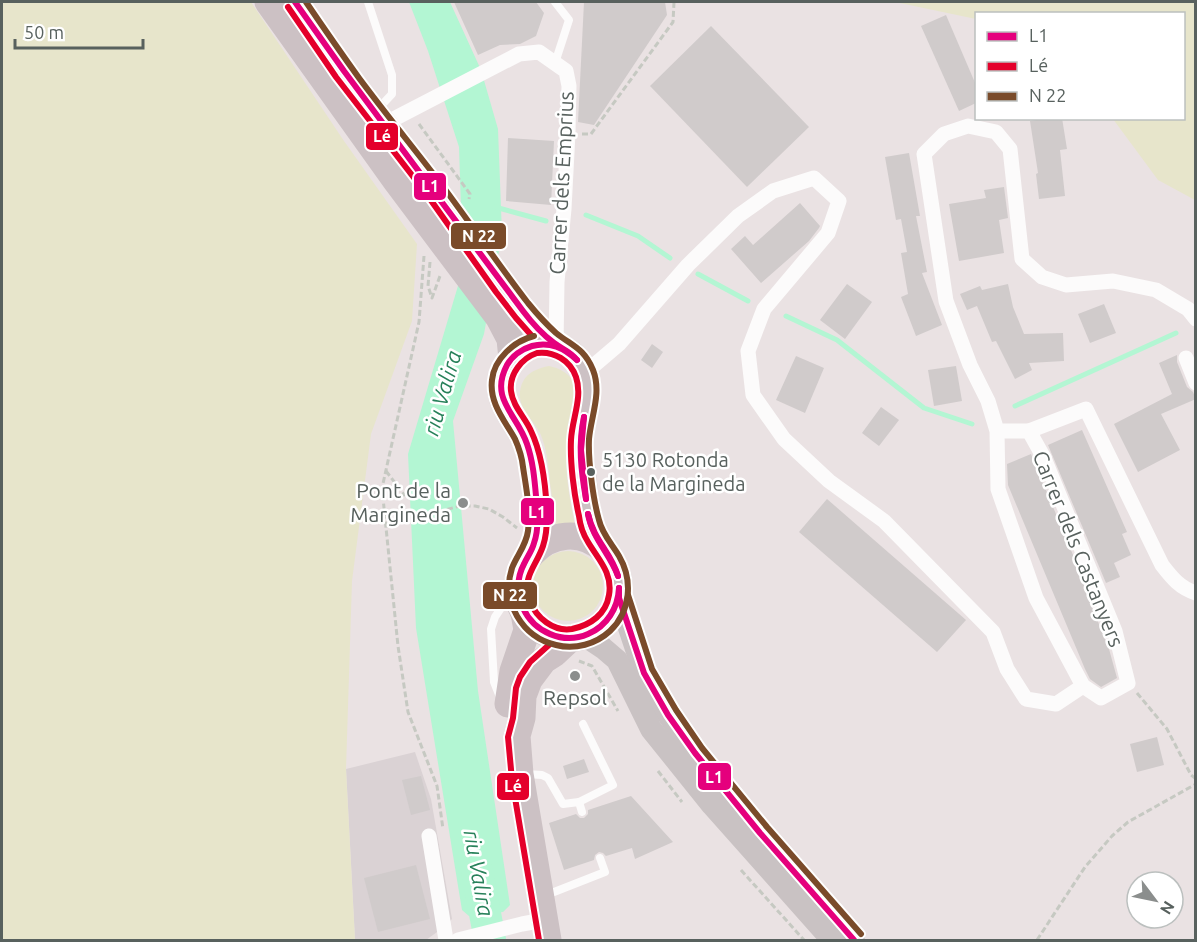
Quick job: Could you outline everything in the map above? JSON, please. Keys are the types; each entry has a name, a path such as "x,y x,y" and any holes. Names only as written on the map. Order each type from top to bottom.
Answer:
{"highway":[{"path":"268,2 396,182 429,244 499,318 510,339 512,359"},
{"path":"295,2 497,277 531,321 556,345"},
{"path":"525,542 536,540 538,519 532,466 522,431 503,403 500,388 502,375 508,363 530,345 541,343 556,345 569,351 585,373 588,388 587,403 580,438 586,502 591,529 612,561 618,573 620,585 619,598 607,621 577,645 555,653 544,660 528,680 523,696 522,718 517,735 538,920"},
{"path":"525,542 546,542 558,537 571,536 589,541 605,551"},
{"path":"517,735 508,721 508,707 513,671 526,630 518,584 525,542"},
{"path":"524,613 544,632 577,645"}],"main road":[{"path":"619,598 644,673 668,715 695,753 760,833 854,940"},
{"path":"577,645 603,648 617,660 657,737 712,805 832,940"}],"street":[{"name":"Carrer dels Emprius","path":"379,118 420,105 519,54 539,52 566,71 569,86 568,133 557,282 556,345"},
{"path":"1128,683 1101,698 1083,686 1036,598 998,489 997,431 988,401 970,365 946,301 924,154 944,134 968,126 996,132 1010,149 1022,259 1042,277 1066,285 1113,281 1156,290 1188,309 1196,319"},
{"path":"585,373 619,344 688,265 738,216 773,191 814,178 839,201 828,233 764,309 748,351 753,395 784,439 829,481 884,521 993,632 1007,669 1026,699 1056,704 1083,686"},
{"path":"1186,358 1196,383"},
{"path":"1029,431 1086,409 1162,566 1175,582 1196,593"},
{"name":"Carrer dels Castanyers","path":"997,431 1029,431 1044,458 1115,631 1128,683"},
{"path":"436,835 446,940"},
{"path":"458,940 538,920"}],"lane":[{"path":"368,2 392,75 392,94 379,118"},
{"name":"Carrer dels Emprius","path":"555,2 569,20 555,63"},
{"path":"508,707 498,694 494,682 491,629 495,616 504,601 518,584"},
{"path":"520,774 542,775 548,778 563,804 579,802 613,785 583,724"},
{"path":"579,802 582,812"},
{"path":"538,920 555,892 605,872 600,858"}],"path":[{"path":"568,133 591,134 674,22 674,2"},
{"path":"429,244 419,322 382,488 398,646 408,712 437,786 436,835"},
{"path":"386,471 405,496"},
{"path":"386,525 460,506 475,506 489,509 502,517 525,542"},
{"path":"577,645 622,717"},
{"path":"1128,683 1167,729 1191,775 1196,779"},
{"path":"652,762 664,781 687,807"},
{"path":"1037,940 1085,867 1112,836 1128,822 1196,784"},
{"path":"739,867 804,940"}],"shaded area":[{"path":"2,2 251,2 344,141 417,244 412,321 371,434 352,581 346,769 355,940 2,940"},
{"path":"895,2 1195,2 1195,200 1158,180 1114,120 1185,120 1185,12 975,12 975,19"},
{"path":"549,366 567,374 575,390 566,458 568,487 575,526 556,530 544,445 540,433 520,398 521,386 526,377 538,369"},
{"path":"561,551 575,551 588,557 597,566 603,579 601,599 593,611 575,621 561,621 548,615 539,606 533,593 533,579 539,566 548,557"},
{"path":"415,752 431,799 452,919 426,940 355,940 346,769"}],"water":[{"path":"409,2 450,2 481,70 498,129 502,234 484,334 453,421 478,691 510,905 503,912 469,916 462,910 416,628 408,454 463,269 459,147 428,51"}],"building":[{"path":"454,2 536,2 544,13 536,36 520,44 500,45 478,55"},
{"path":"584,2 665,2 667,15 594,125 578,122"},
{"path":"946,15 975,83 975,103 959,111 921,26"},
{"path":"711,26 809,127 747,187 650,86"},
{"path":"1062,120 1067,149 1060,150 1065,196 1039,199 1036,174 1038,173 1030,121"},
{"path":"508,138 554,141 551,205 506,201"},
{"path":"909,153 920,216 916,216 927,272 922,273 942,325 916,336 901,297 908,294 901,253 907,252 901,219 896,220 885,157"},
{"path":"1004,187 1008,218 999,220 1004,253 959,261 949,204 986,198 984,190"},
{"path":"800,203 820,226 809,241 761,283 731,249 745,236 753,245"},
{"path":"847,284 872,302 845,339 820,320"},
{"path":"1008,284 1013,307 1024,334 1063,333 1064,361 1029,363 1032,370 1015,379 996,341 992,342 977,306 967,310 960,294 980,286 982,290"},
{"path":"1104,304 1116,333 1090,343 1078,314"},
{"path":"652,344 663,352 652,368 641,360"},
{"path":"1177,355 1177,362 1187,387 1196,399 1161,414 1180,450 1138,472 1114,424 1172,394 1159,363"},
{"path":"796,356 824,368 805,413 776,400"},
{"path":"956,366 962,401 934,406 928,370"},
{"path":"881,407 899,420 879,446 862,433"},
{"path":"1082,430 1127,532 1122,534 1131,555 1114,563 1120,577 1106,583 1048,445"},
{"path":"1031,454 1088,591 1086,592 1109,649 1117,678 1101,687 1090,679 1085,669 1008,485 1007,464"},
{"path":"827,499 966,620 937,652 799,532"},
{"path":"1157,737 1164,765 1137,772 1130,744"},
{"path":"584,759 589,772 567,779 563,766"},
{"path":"421,776 430,810 411,815 402,780"},
{"path":"631,796 673,842 635,859 632,848 606,856 599,852 595,855 594,860 564,870 549,823 576,814 584,818 588,810"},
{"path":"416,865 430,919 378,932 364,878"}],"waterway":[{"path":"495,207 546,221"},
{"path":"586,215 638,236 670,258"},
{"path":"698,274 748,301"},
{"path":"786,316 837,340 924,408 972,424"},
{"path":"1015,406 1176,333"},
{"name":"riu Valira","path":"477,871 490,940"}],"transit line":[{"name":"L1","path":"295,2 526,315 545,336 577,360"},
{"path":"306,2 359,78 438,180 528,303 556,333 582,352 593,370 596,396 589,439 593,491 600,525 623,565 628,595 617,623 610,631 585,645 570,647 556,645 533,634 517,616 509,593 512,568 527,536 529,507 523,463 515,439 495,404 492,380 497,365 506,352 519,342 534,336"},
{"name":"Lé","path":"288,7 336,77 425,192 496,292 532,336"},
{"name":"L1","path":"577,360 567,352 551,345 532,346 521,351 512,359 502,377 501,387 506,406 523,433 527,444 534,475 537,507 536,534 532,549 520,574 519,597 523,608 534,624 550,634 569,638 588,634 601,626 614,609 619,588"},
{"name":"Lé","path":"537,353 555,355 566,361 576,377 578,400 571,449 580,523 583,533 607,573 610,587 605,608 601,613 585,625 572,629 552,626 541,618 533,607 528,593 530,572 545,539 546,494 535,441 514,402 511,385 514,373 522,363 537,353"},
{"name":"L1","path":"584,417 581,450 586,499"},
{"name":"L1","path":"584,417 581,458 586,499"},
{"name":"L1","path":"588,514 594,532 618,576"},
{"name":"L1","path":"588,514 593,531 618,576"},
{"name":"L1","path":"619,588 619,598 644,673 668,715 695,753 760,833 854,940"},
{"path":"628,595 652,669 702,748 767,827 861,934"},
{"name":"Lé","path":"539,940 512,780 508,737 520,677 530,662 550,644"}],"place":[{"name":"5130 Rotonda de la Margineda","path":"591,472"},
{"name":"Pont de la Margineda","path":"463,503"},
{"name":"Repsol","path":"575,676"}]}
